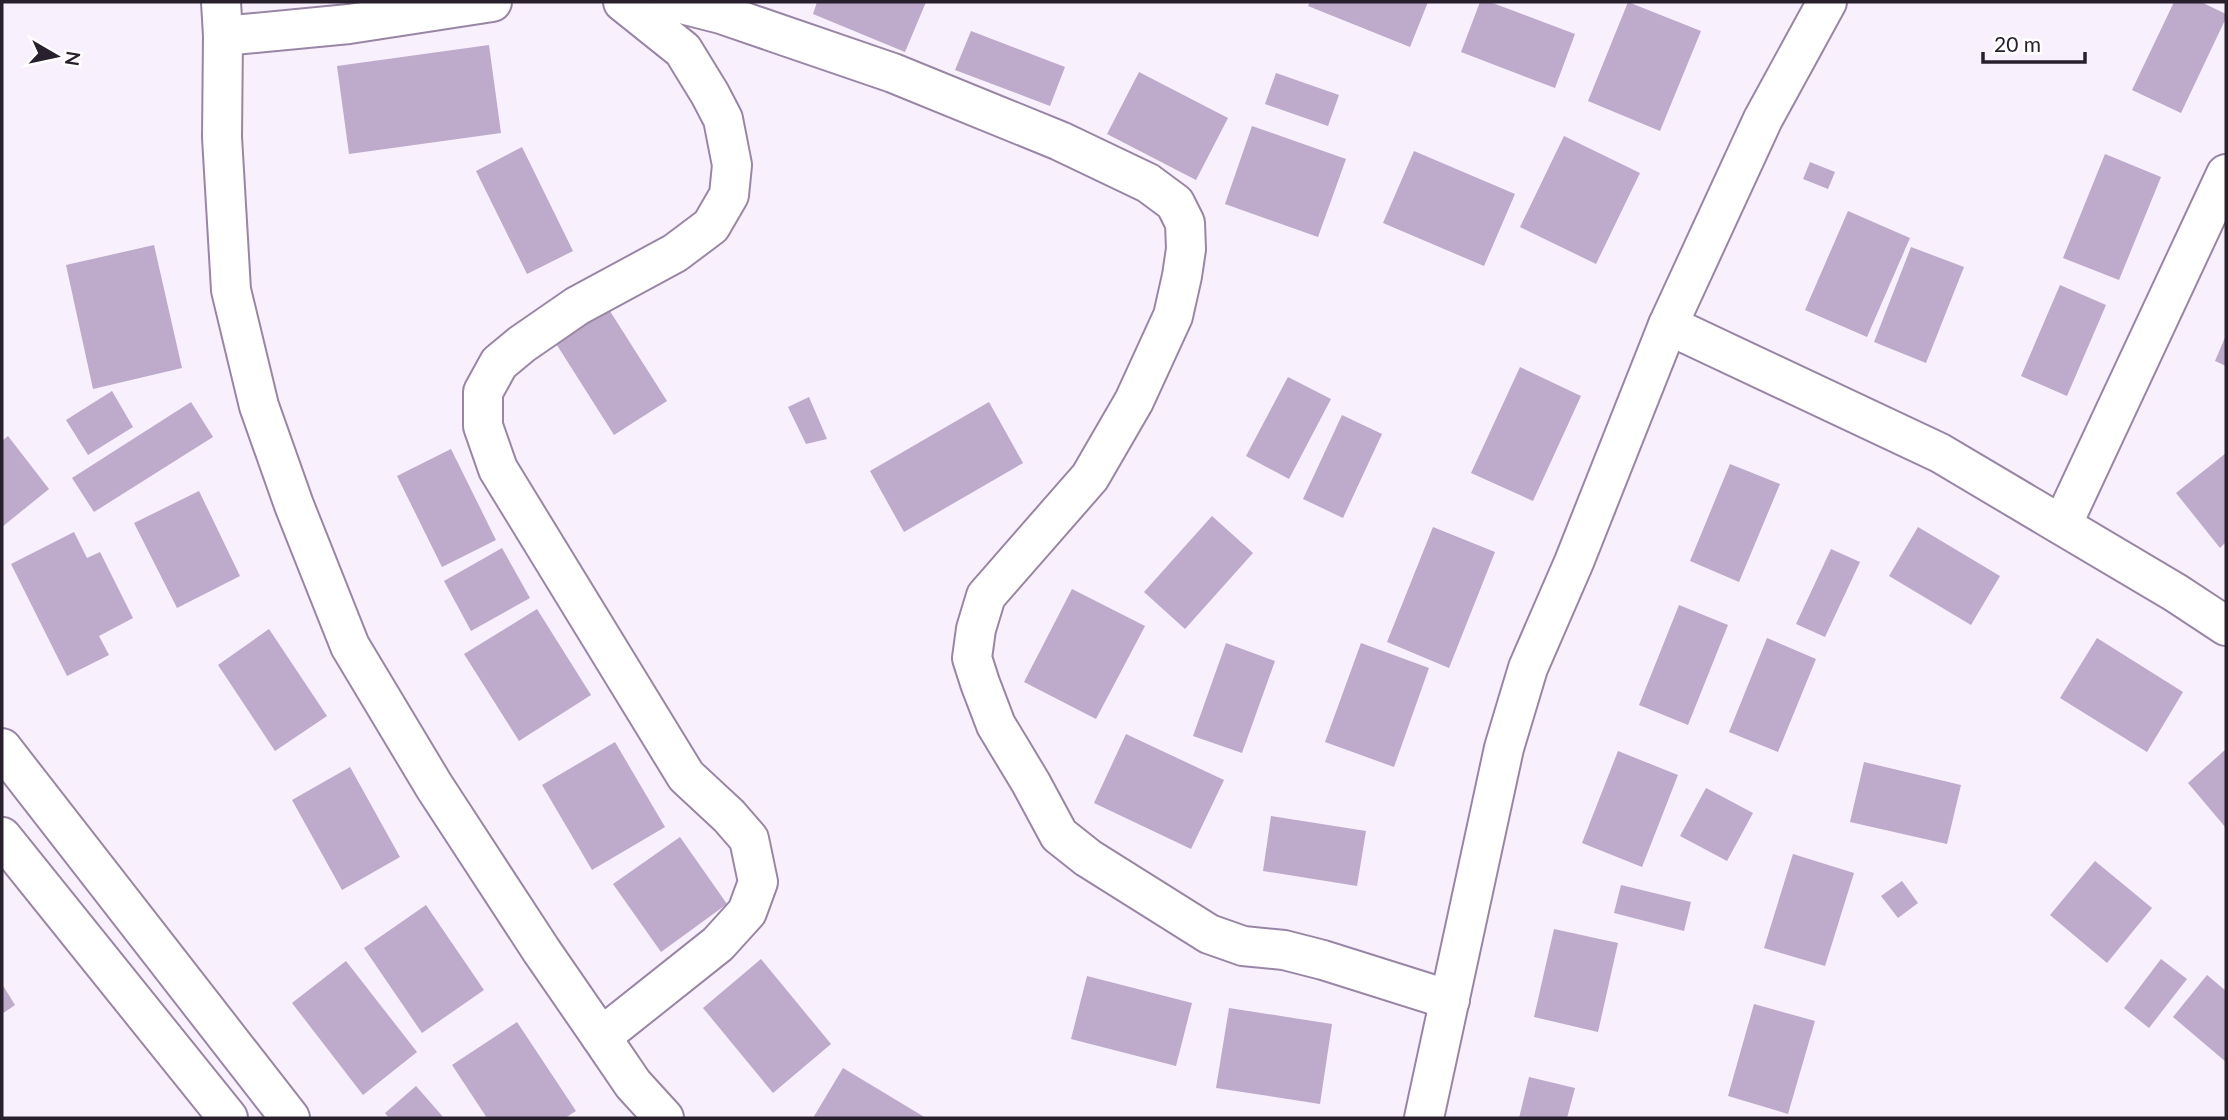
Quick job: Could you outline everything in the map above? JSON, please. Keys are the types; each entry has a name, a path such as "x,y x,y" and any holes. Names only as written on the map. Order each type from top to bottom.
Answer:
{"street":[{"path":"492,2 349,24 222,19 222,137 231,290 259,406 294,505 350,646 434,786 541,950 634,1083 664,1118"},
{"path":"601,1037 718,944 747,912 758,882 749,839 729,816 686,776 498,469 484,426 483,392 499,363 576,306 675,253 710,226 729,195 732,164 723,119 710,94 683,50 623,2"},
{"path":"674,2 721,13 893,73 1060,141 1148,183 1175,203 1185,223 1185,249 1173,316 1133,401 1090,477 986,596 976,629 972,658 980,683 996,724 1059,835 1088,858 1209,934 1243,946 1284,950 1323,960 1450,1000"},
{"path":"1424,1118 1504,747 1528,668 1574,562 1668,325 1763,119 1826,2"},
{"path":"2062,525 2226,174"},
{"path":"1668,325 1940,453 2176,593 2226,626"},
{"path":"2,748 290,1118"},
{"path":"2,836 229,1118"}],"building":[{"path":"817,2 926,2 905,52 813,14"},
{"path":"1310,2 1428,2 1410,47 1308,6"},
{"path":"1480,2 1490,2 1575,34 1555,88 1461,52"},
{"path":"1628,2 1701,31 1660,131 1588,101"},
{"path":"2174,2 2201,2 2226,14 2181,113 2132,90"},
{"path":"971,31 1065,67 1050,106 955,70"},
{"path":"489,45 501,133 349,154 337,66"},
{"path":"1139,72 1228,118 1196,180 1107,134"},
{"path":"1276,73 1339,95 1328,126 1265,104"},
{"path":"1252,126 1346,159 1318,237 1225,204"},
{"path":"1564,136 1640,173 1596,264 1520,227"},
{"path":"522,147 573,251 527,274 476,171"},
{"path":"1414,151 1515,194 1484,266 1383,223"},
{"path":"2105,154 2161,177 2119,280 2063,258"},
{"path":"1810,162 1835,172 1828,189 1803,179"},
{"path":"1848,211 1910,238 1867,337 1805,310"},
{"path":"154,245 182,368 93,389 66,265"},
{"path":"1911,247 1964,267 1926,363 1874,342"},
{"path":"2060,285 2106,305 2067,396 2021,376"},
{"path":"608,308 667,401 614,435 555,342"},
{"path":"2226,335 2226,366 2215,361"},
{"path":"1520,367 1581,396 1533,501 1471,473"},
{"path":"1288,377 1331,399 1289,479 1246,456"},
{"path":"112,391 133,427 88,455 66,420"},
{"path":"809,397 827,439 806,444 788,407"},
{"path":"191,402 213,437 94,512 72,478"},
{"path":"989,402 1023,463 904,532 870,471"},
{"path":"1342,415 1382,434 1343,518 1303,499"},
{"path":"8,436 49,489 2,527 2,441"},
{"path":"451,449 496,540 442,567 397,476"},
{"path":"2226,453 2226,542 2220,548 2176,493"},
{"path":"1730,464 1780,484 1739,582 1690,561"},
{"path":"199,491 240,576 177,608 134,523"},
{"path":"1212,516 1253,553 1185,629 1144,592"},
{"path":"1433,527 1495,552 1449,668 1387,642"},
{"path":"1918,527 2000,576 1971,625 1889,576"},
{"path":"74,532 87,558 100,552 133,618 99,636 109,655 67,676 11,564"},
{"path":"502,548 530,598 471,631 444,581"},
{"path":"1831,549 1860,562 1825,637 1796,624"},
{"path":"1072,589 1145,626 1096,719 1024,682"},
{"path":"1679,605 1728,625 1688,725 1639,705"},
{"path":"537,609 591,695 519,741 464,654"},
{"path":"269,629 327,716 275,751 218,665"},
{"path":"1767,638 1816,659 1778,752 1729,732"},
{"path":"2097,638 2183,692 2147,752 2060,698"},
{"path":"1226,643 1275,661 1242,753 1193,736"},
{"path":"1361,643 1429,668 1394,767 1325,742"},
{"path":"1126,734 1224,780 1191,849 1094,803"},
{"path":"615,742 665,827 592,870 542,785"},
{"path":"2226,749 2226,828 2188,783"},
{"path":"1618,751 1678,775 1642,867 1582,843"},
{"path":"1864,762 1961,785 1947,844 1850,822"},
{"path":"350,767 400,857 342,890 292,800"},
{"path":"1706,788 1753,813 1727,861 1680,836"},
{"path":"1271,816 1366,831 1357,886 1263,871"},
{"path":"680,837 727,904 661,952 613,884"},
{"path":"1793,854 1854,873 1825,966 1764,948"},
{"path":"2095,861 2152,908 2107,963 2050,915"},
{"path":"1902,881 1918,903 1898,918 1881,896"},
{"path":"1621,885 1691,902 1684,931 1614,913"},
{"path":"426,905 484,990 422,1033 364,948"},
{"path":"1554,929 1618,943 1598,1032 1534,1017"},
{"path":"761,959 831,1044 773,1093 703,1008"},
{"path":"2161,959 2187,979 2149,1028 2124,1008"},
{"path":"346,961 417,1052 363,1095 292,1003"},
{"path":"2207,975 2226,991 2226,1062 2173,1017"},
{"path":"1087,976 1192,1003 1176,1066 1071,1039"},
{"path":"2,984 15,1005 2,1014"},
{"path":"1754,1004 1815,1021 1788,1114 1728,1096"},
{"path":"1229,1008 1332,1024 1320,1104 1216,1088"},
{"path":"517,1022 576,1111 565,1118 487,1118 452,1065"},
{"path":"843,1068 926,1118 813,1118"},
{"path":"1529,1077 1575,1088 1567,1118 1519,1118"},
{"path":"416,1086 444,1118 389,1118 385,1113"}]}
